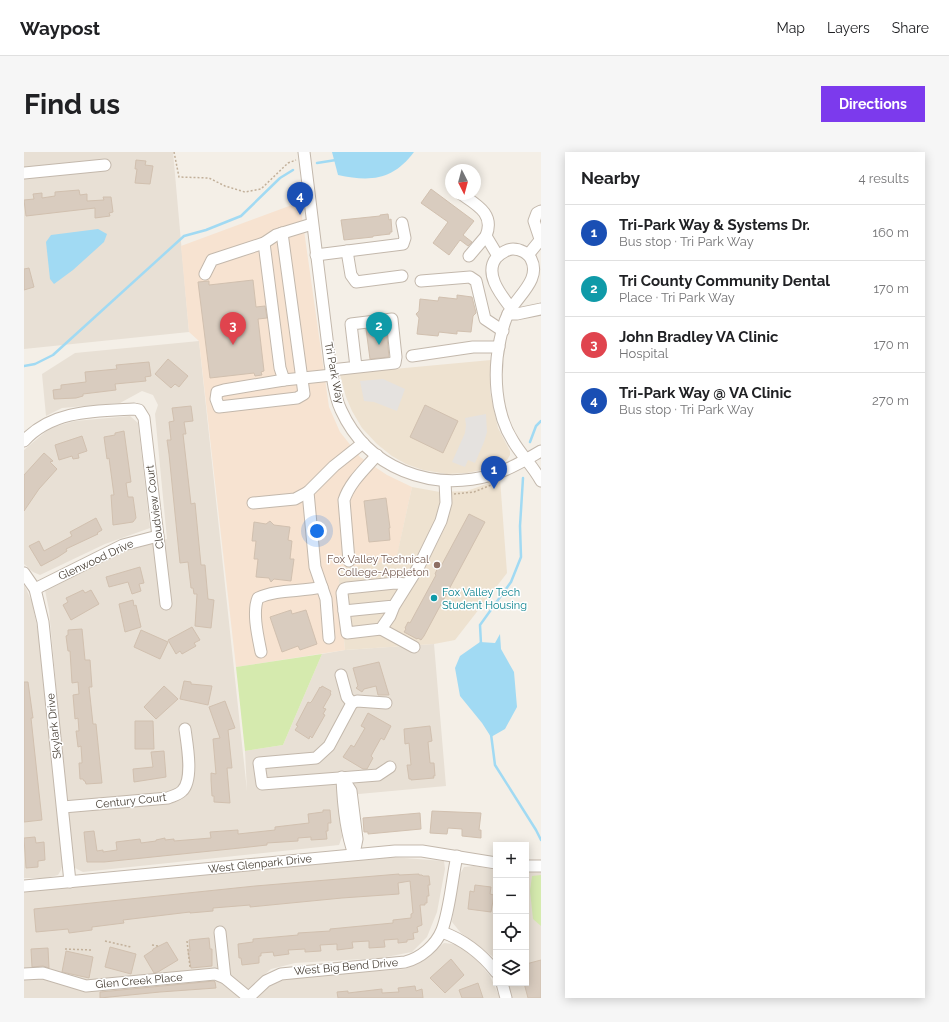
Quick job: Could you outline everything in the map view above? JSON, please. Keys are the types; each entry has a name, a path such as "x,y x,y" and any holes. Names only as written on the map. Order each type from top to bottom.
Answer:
{"street":[{"name":"Tri Park Way","path":"304,155 335,391 341,410 350,426 363,443 388,463 406,472 445,481 473,479 492,474 527,459 541,451"},
{"path":"24,173 105,165"},
{"path":"469,256 486,236 489,228 488,220 480,207 470,200"},
{"path":"528,255 541,239 534,221 537,213 541,211"},
{"path":"316,255 403,244 405,238 402,223"},
{"path":"205,274 212,260 264,243 276,235 312,224"},
{"path":"282,233 302,379 304,394 297,398 219,407 216,399 216,392 284,380 302,379 356,367 395,363 396,356 392,319 351,324 356,367"},
{"path":"486,236 498,256"},
{"path":"264,243 280,368 284,380"},
{"path":"541,309 517,314 510,311 491,272 492,265 498,256 513,249 524,252 528,255 534,266 538,281 510,311 499,347 497,375 500,408 508,433 541,480"},
{"path":"347,251 351,275 356,282 402,276"},
{"path":"421,281 470,278 491,272"},
{"path":"470,278 476,281 485,319 503,331"},
{"path":"412,356 473,347 499,347"},
{"name":"Cloudview Court","path":"24,441 31,433 40,427 66,416 134,409 140,412 144,418 166,604"},
{"path":"253,503 295,499 308,492 334,466 363,443"},
{"path":"349,561 344,500 347,492 355,480 377,455"},
{"path":"381,629 419,566 441,521 446,503 445,481"},
{"path":"308,492 315,567 326,599 329,638"},
{"name":"Glenwood Drive","path":"35,589 123,545 158,536"},
{"name":"Skylark Drive","path":"24,573 35,589 44,622 70,882"},
{"path":"407,584 396,583 347,588 344,589 342,593 347,633 381,629 414,647"},
{"path":"261,652 256,604 258,598 266,595 322,587"},
{"path":"344,611 394,606"},
{"path":"341,675 347,697 352,703"},
{"path":"386,703 357,701 352,703 329,746 316,758 259,763 262,784 378,775 390,767"},
{"name":"Century Court","path":"62,807 168,798 176,795 182,791 188,780 185,729"},
{"path":"342,777 349,839 354,854"},
{"name":"West Glenpark Drive","path":"24,886 409,850 493,862"},
{"path":"457,856 442,932 451,935 476,950 493,969"},
{"path":"529,866 541,866"},
{"path":"220,932 225,978"},
{"name":"West Big Bend Drive","path":"248,997 266,980 281,974 413,960 429,948 442,932"},
{"name":"Glen Creek Place","path":"24,974 43,973 86,986 215,974 225,978 248,997"},
{"path":"503,986 506,998"}],"path":[{"path":"174,152 179,177 209,178 224,186 245,192 261,189 288,163 304,155"},
{"path":"105,941 131,947"},
{"path":"187,941 190,967"},
{"path":"152,945 158,946"},
{"path":"65,949 91,950"}],"shaded area":[{"path":"24,152 173,152 189,332 24,349"},
{"path":"300,202 329,407 340,432 360,457 387,475 412,487 396,561 338,569 345,650 236,667 199,341 189,332 181,246"},
{"path":"199,341 247,791 245,751 283,745 322,654 345,650 434,644 446,786 337,796 342,837 339,845 83,872 75,868 66,794 49,610 45,590 118,553 167,539 155,414 158,405 153,395 142,391 120,403 62,408 46,416 42,374 75,353"},
{"path":"491,360 490,392 498,428 510,451 510,455 507,460 497,465 467,473 447,474 423,470 406,464 392,456 377,444 362,428 346,397 340,374"},
{"path":"383,379 405,389 397,411 374,402 364,401 360,381"},
{"path":"486,414 487,432 475,463 468,460 465,467 452,462 465,433 465,418"},
{"path":"130,416 138,423 150,528 105,544 40,575 33,572 24,564 24,450 50,428 75,421"},
{"name":"Fox Valley Technical College-Appleton","path":"500,479 507,573 455,640 434,644 345,650 338,569 396,560 412,487 440,492 467,491"},
{"path":"24,584 32,602 42,652 63,862 58,875 46,878 24,878"},
{"path":"391,857 444,861 445,869 437,912 427,937 412,952 381,958 295,963 271,969 248,989 217,969 87,982 24,971 24,890 99,885"},
{"path":"474,866 493,869 493,958 461,933 452,922 458,878 464,867"},
{"path":"529,872 541,872 541,998 512,998 509,986 529,986"},
{"path":"444,943 453,944 465,949 476,959 490,976 493,986 495,986 500,998 256,998 268,985 292,977 405,969 425,960"},
{"path":"24,977 52,979 82,989 216,978 239,998 24,998"}],"green space":[{"path":"322,654 283,745 245,751 236,667"},
{"path":"541,875 541,926 533,919 530,891 532,876"}],"water":[{"path":"332,152 414,152 398,168 389,173 380,177 361,178 338,175"},
{"path":"98,229 107,234 104,242 73,270 54,284 50,279 46,242 51,235"},
{"path":"500,634 501,649 514,672 517,707 505,729 491,737 482,723 460,696 455,668 460,656 480,642 495,643"}],"building":[{"path":"136,160 146,161 145,165 153,166 150,184 135,183 137,169 135,169"},
{"path":"431,189 474,221 463,235 472,242 468,246 460,240 449,255 433,243 448,222 421,203"},
{"path":"79,190 80,195 87,194 87,201 104,200 103,197 111,197 113,212 109,213 110,216 95,218 95,208 26,216 24,200 34,199 33,194 42,193 42,198 55,196 55,192"},
{"path":"388,214 389,220 391,219 392,232 390,232 390,234 344,240 341,220"},
{"path":"29,268 34,287 24,290 24,269"},
{"path":"253,280 256,307 265,306 267,318 258,319 264,371 261,372 262,375 255,376 254,373 210,378 198,282 209,281 209,285"},
{"path":"457,295 472,297 476,313 473,316 471,332 457,331 457,334 439,332 438,336 417,334 419,318 416,314 419,311 420,299 438,301 439,297 457,299"},
{"path":"386,327 389,357 370,359 366,329"},
{"path":"168,359 188,376 179,387 175,384 171,388 155,374"},
{"path":"149,362 151,376 145,377 146,381 115,384 116,390 83,394 83,396 76,398 54,399 53,390 61,389 61,385 86,382 85,372 117,369 116,365"},
{"path":"425,405 458,421 443,453 410,437"},
{"path":"191,406 193,421 184,422 186,434 183,434 191,504 195,503 201,565 205,565 208,599 214,600 211,628 195,626 197,594 194,594 193,588 191,588 188,562 180,563 167,440 171,440 169,422 174,421 172,408"},
{"path":"124,431 131,482 126,483 128,497 133,497 136,518 133,522 113,525 111,495 114,495 109,458 107,459 104,437 115,435 115,433"},
{"path":"82,436 87,451 78,454 79,458 73,459 72,456 59,460 55,445"},
{"path":"44,453 53,461 50,462 57,469 39,489 24,511 24,475"},
{"path":"386,498 390,540 369,542 364,501"},
{"name":"Fox Valley Tech Student Housing","path":"469,514 485,522 424,636 421,640 418,638 417,639 404,632 406,629 405,628 408,622 410,623 436,575 435,574 438,567 440,568"},
{"path":"96,518 102,530 97,533 98,534 66,549 67,551 41,566 29,546 39,541 44,551 72,536 70,532"},
{"path":"270,521 274,525 290,527 288,540 292,541 290,559 294,559 291,581 274,579 271,582 269,578 256,577 258,559 254,559 256,541 252,541 254,522 266,524"},
{"path":"140,567 144,583 139,584 141,591 132,594 128,582 109,587 106,577"},
{"path":"83,590 85,593 91,590 99,604 71,620 63,605 68,602 66,598"},
{"path":"133,600 134,606 136,605 141,627 125,632 119,604"},
{"path":"291,610 292,614 306,610 317,644 300,650 298,646 282,652 270,617"},
{"path":"192,627 200,640 194,643 196,646 182,654 180,651 176,654 168,640"},
{"path":"82,629 85,660 90,660 92,687 89,687 93,724 96,724 102,783 86,784 83,779 80,779 79,763 82,763 81,746 78,747 76,731 79,731 78,718 75,719 73,695 79,694 78,682 72,683 70,651 68,651 66,636 68,635 68,630"},
{"path":"141,630 168,642 160,659 134,647"},
{"path":"379,662 389,695 378,695 376,686 364,689 362,692 356,688 358,686 353,668"},
{"path":"184,681 191,682 191,684 212,686 208,705 180,699"},
{"path":"24,682 28,682 33,718 31,718 42,820 24,822"},
{"path":"164,686 178,699 156,719 144,707"},
{"path":"322,686 331,691 331,694 323,708 326,709 323,714 325,715 312,738 310,736 309,739 295,730 298,726 296,725 308,702 310,703 312,701"},
{"path":"225,701 235,728 228,730 232,768 227,768 230,803 214,802 211,780 211,773 216,774 213,739 220,738 209,707"},
{"path":"368,713 391,726 384,740 381,738 371,756 373,758 367,769 363,769 343,757 351,745 354,747 365,728 361,726"},
{"path":"135,721 153,721 154,749 135,749"},
{"path":"430,726 432,741 428,742 430,763 434,763 435,776 433,776 434,778 411,780 409,779 407,765 411,765 409,743 405,744 404,729"},
{"path":"164,751 166,777 134,782 133,769 153,767 151,752"},
{"path":"323,810 330,810 331,823 328,823 328,831 326,831 327,839 311,840 311,837 298,838 298,841 267,843 267,845 104,862 87,862 84,832 94,831 97,851 103,850 103,852 117,850 116,842 140,839 141,843 165,838 165,840 174,839 174,841 211,838 210,832 238,830 238,834 275,830 275,827 309,823 308,814 323,812"},
{"path":"432,811 481,813 479,830 481,830 481,838 462,836 462,829 448,828 447,834 430,833"},
{"path":"420,813 421,829 368,834 368,832 364,832 363,818"},
{"path":"35,837 36,843 44,842 45,860 38,861 38,867 26,868 24,838"},
{"path":"399,874 419,874 429,876 429,896 427,896 427,903 425,903 425,905 420,905 422,925 417,927 418,932 413,933 414,939 407,940 407,942 398,943 398,939 384,940 385,947 369,948 369,941 352,942 353,948 337,950 337,944 320,945 321,951 305,952 305,949 288,950 289,954 274,956 273,952 261,953 261,956 259,956 259,963 242,965 241,958 239,958 238,944 253,942 253,939 393,923 393,920 411,918 411,914 413,913 410,881 398,883 399,894 250,907 250,905 213,908 213,911 190,912 123,920 124,923 92,927 92,930 69,933 68,929 36,932 34,909 255,886"},
{"path":"475,885 491,887 490,894 493,895 493,901 491,912 468,909 470,891 474,892"},
{"path":"209,938 210,949 212,949 212,966 191,968 188,951 190,951 189,940"},
{"path":"167,942 178,960 154,973 144,956 153,949"},
{"path":"110,947 136,954 131,974 105,967"},
{"path":"48,948 49,968 43,966 32,967 31,949"},
{"path":"66,951 93,957 89,978 62,972"},
{"path":"451,959 464,975 445,993 430,978"},
{"path":"541,960 541,998 528,998 525,986 529,986 529,963"},
{"path":"214,981 216,988 100,998 100,992"},
{"path":"478,983 483,998 462,998 459,990"},
{"path":"415,986 416,991 422,989 423,998 338,998 337,992 348,991 348,993 382,989 382,993 399,992 398,988"}],"waterway":[{"path":"317,163 336,160"},
{"path":"24,366 35,364 53,355 184,236 206,230 241,216 280,178 293,170"},
{"path":"530,442 536,426 541,421"},
{"path":"481,644 480,625 511,582 521,557 520,526 523,478"},
{"path":"491,734 495,765 541,840"}],"place":[{"name":"Tri-Park Way @ VA Clinic","path":"300,215"},
{"name":"John Bradley VA Clinic","path":"233,345"},
{"name":"Tri County Community Dental","path":"379,345"},
{"name":"Tri-Park Way & Systems Dr.","path":"494,489"},
{"name":"Fox Valley Technical College-Appleton","path":"437,565"},
{"name":"Fox Valley Tech Student Housing","path":"434,598"}]}
